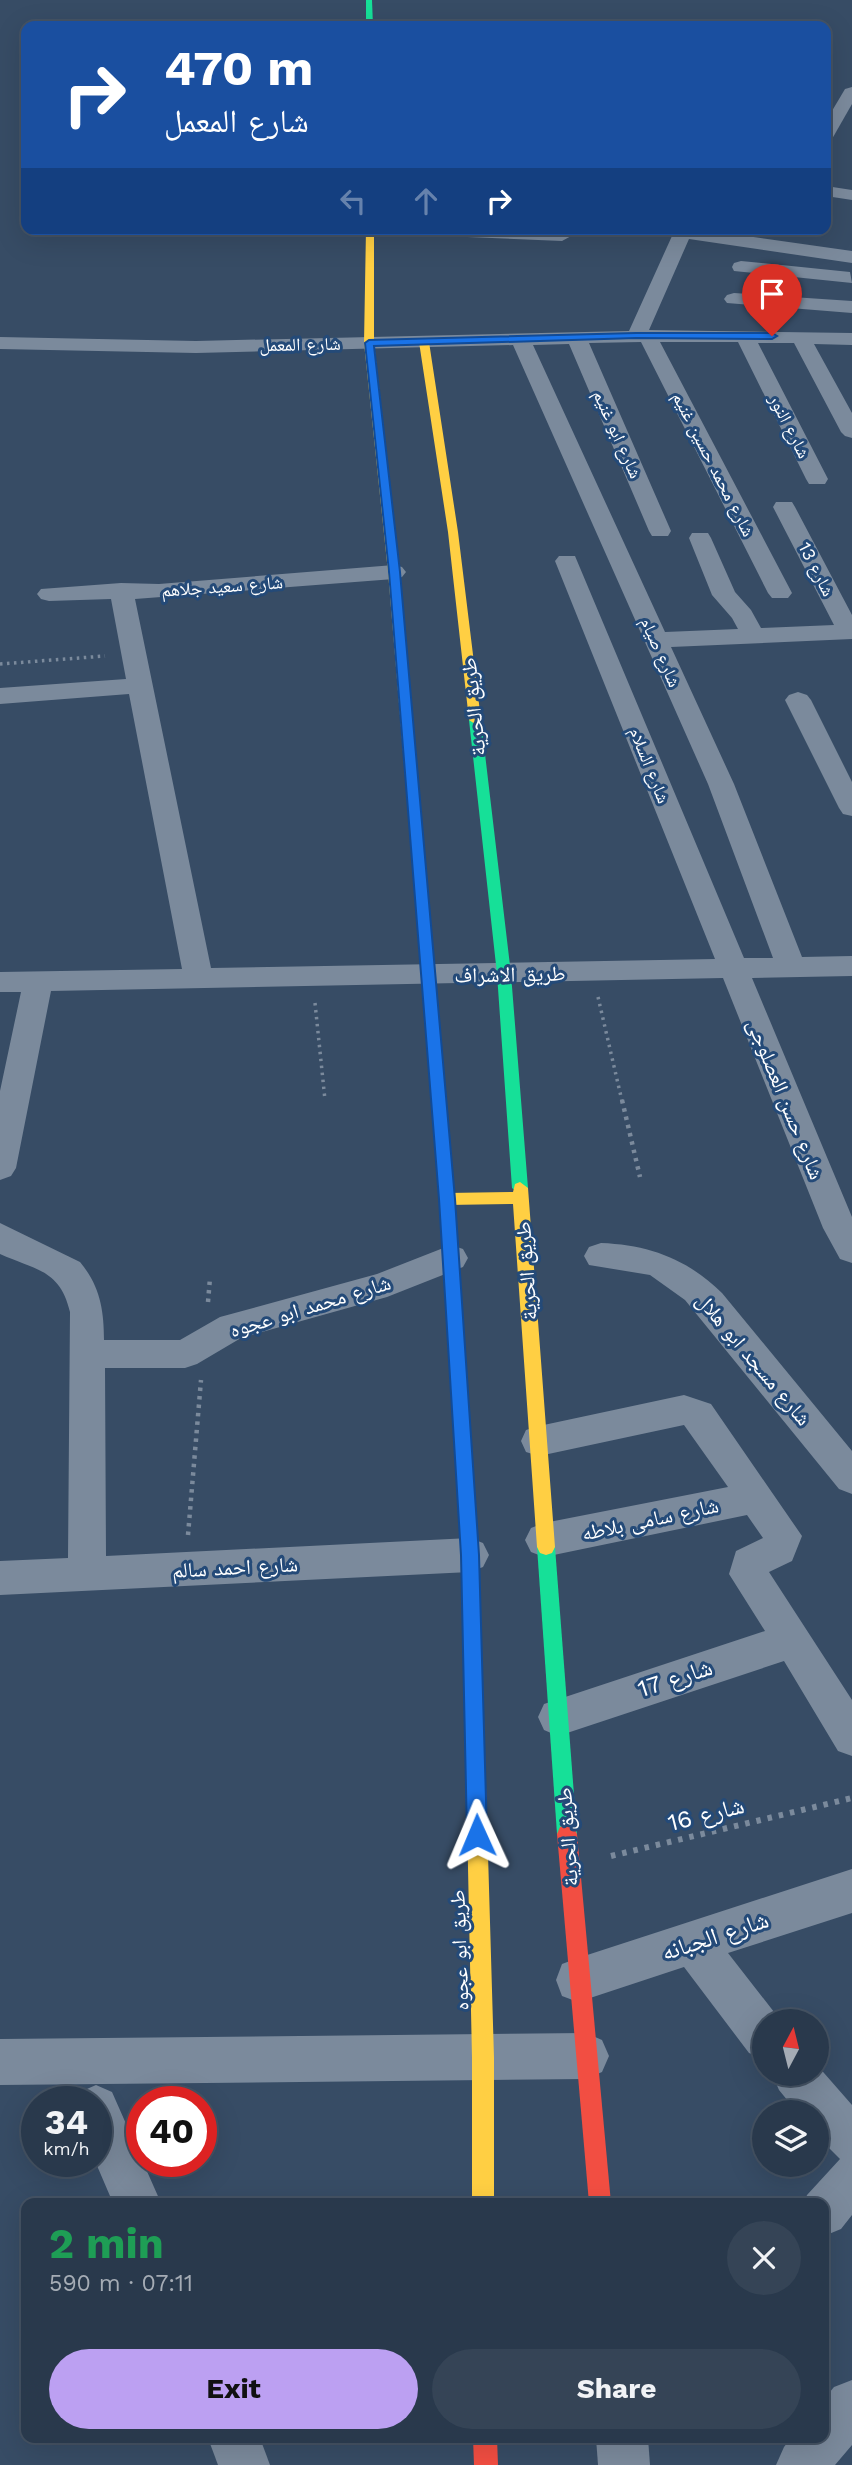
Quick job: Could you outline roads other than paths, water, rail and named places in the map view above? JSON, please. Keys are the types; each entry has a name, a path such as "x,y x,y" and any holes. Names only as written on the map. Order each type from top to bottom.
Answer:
{"street":[{"path":"369,0 370,21"},
{"path":"831,133 851,92"},
{"path":"831,192 852,195"},
{"path":"831,210 852,212"},
{"name":"طريق ابو عجوه","path":"370,235 369,343 394,572 429,975 447,1199 470,1555 483,2058 483,2198"},
{"path":"538,235 564,235"},
{"path":"641,335 682,235"},
{"path":"721,235 750,242 852,257"},
{"path":"786,247 793,235"},
{"path":"738,335 734,299 750,242"},
{"path":"741,267 852,279"},
{"path":"734,299 852,307"},
{"path":"817,305 808,337 852,432"},
{"name":"شارع المعمل","path":"0,343 144,347 521,340 641,335 852,339"},
{"name":"شارع محمد حسين غنيم","path":"641,335 780,593"},
{"name":"شارع النور","path":"738,335 817,479"},
{"name":"شارع ابو غنيم","path":"576,337 660,531"},
{"name":"شارع صيام","path":"521,340 721,784 792,968"},
{"name":"طريق الحرية","path":"424,342 453,533 504,974 578,1980 600,2198"},
{"name":"شارع 13","path":"784,507 850,632"},
{"path":"701,538 724,594 743,615 752,636"},
{"name":"شارع السلام","path":"567,561 733,969"},
{"name":"شارع سعيد جلاهم","path":"49,594 186,589 394,572"},
{"path":"121,590 199,979"},
{"path":"655,640 850,632"},
{"path":"0,696 140,686"},
{"path":"798,700 852,808"},
{"name":"طريق الاشراف","path":"0,982 852,966"},
{"name":"شارع حسن العصلوجى","path":"733,969 846,1239"},
{"path":"0,1168 38,981"},
{"path":"447,1199 520,1198"},
{"path":"0,1236 4,1241 45,1258 72,1274 84,1291 87,1354 87,1574"},
{"name":"شارع مسجد ابو هلال","path":"601,1256 627,1256 660,1264 688,1280 710,1303 852,1479"},
{"name":"شارع محمد ابو عجوه","path":"87,1354 185,1354 232,1327 387,1284 451,1258"},
{"path":"539,1441 677,1411 691,1412 703,1420 784,1540 779,1549 752,1562 747,1571 852,1737"},
{"name":"شارع سامى بلاطه","path":"544,1540 756,1497"},
{"name":"شارع احمد سالم","path":"0,1578 470,1555"},
{"name":"شارع 17","path":"558,1717 793,1640"},
{"name":"شارع الجبانه","path":"578,1980 852,1891"},
{"path":"693,1944 752,2020"},
{"path":"0,2062 586,2056"},
{"path":"75,2060 86,2086"},
{"path":"805,2086 852,2141"},
{"path":"112,2145 135,2198"},
{"path":"829,2205 852,2178"},
{"path":"829,2433 852,2405"},
{"path":"236,2443 244,2465"},
{"path":"485,2443 486,2465"},
{"path":"802,2465 820,2443"}]}
